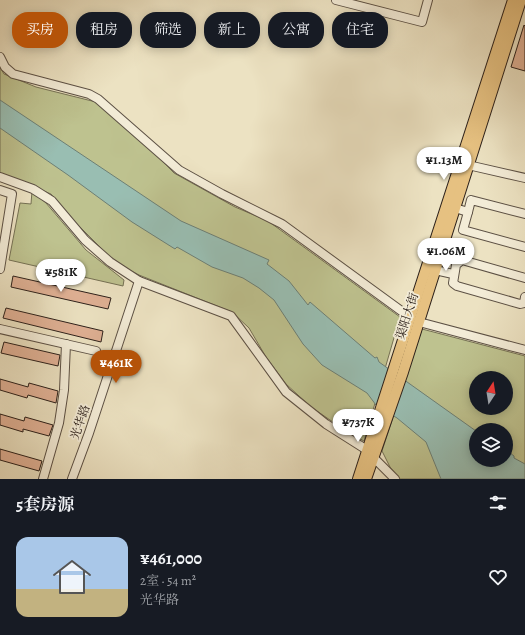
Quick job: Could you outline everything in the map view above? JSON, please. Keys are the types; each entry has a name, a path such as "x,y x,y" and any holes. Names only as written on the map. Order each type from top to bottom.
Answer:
{"main road":[{"name":"渠阳大街","path":"366,479 370,454 415,320 513,0"},
{"name":"渠阳大街","path":"415,320 435,270 521,0"},
{"path":"358,479 370,454"}],"street":[{"path":"336,0 422,22 428,0"},
{"path":"0,57 5,67 13,74 89,94 98,99 180,170 222,194 282,224 415,320 525,350"},
{"path":"468,165 525,178"},
{"path":"0,177 34,189 52,201 85,240 110,262 139,281 231,316 242,328 286,392 326,424 370,454 395,479"},
{"path":"0,190 12,194 0,268"},
{"path":"525,214 471,200 463,230 525,247"},
{"path":"455,208 468,212"},
{"path":"525,278 462,260 456,265 453,274 453,283 457,286 520,304 524,303 525,297"},
{"path":"435,270 453,274"},
{"name":"光华路","path":"72,479 89,433 139,281"},
{"path":"0,329 96,351"},
{"path":"43,479 59,423 64,390 66,344"}],"green space":[{"path":"0,67 4,74 36,87 96,102 146,144 174,173 235,207 268,221 400,317 364,441 349,433 311,407 286,384 266,357 249,328 232,312 139,275 117,264 74,221 51,194 0,173"},
{"path":"32,191 46,203 86,250 124,280 123,286 9,260 20,203 31,204"},
{"path":"422,329 525,356 525,479 400,479 390,467 382,451"}],"water":[{"path":"0,100 181,221 269,260 267,264 289,281 308,305 310,302 375,358 377,357 379,362 469,426 469,467 513,467 513,455 514,458 525,464 525,479 441,479 426,442 397,418 376,405 367,393 322,365 303,344 274,300 259,288 243,278 212,267 177,247 175,249 132,222 0,128"}],"building":[{"path":"524,25 525,26 525,71 511,67"},
{"path":"13,276 111,298 108,309 11,287"},
{"path":"6,308 103,331 101,342 3,318"},
{"path":"4,342 60,355 58,366 1,353"},
{"path":"0,379 28,387 29,383 58,391 56,403 28,395 27,398 0,390"},
{"path":"0,414 24,421 25,417 53,425 49,436 23,429 23,432 0,425"},
{"path":"0,449 42,461 39,471 0,460"}]}
